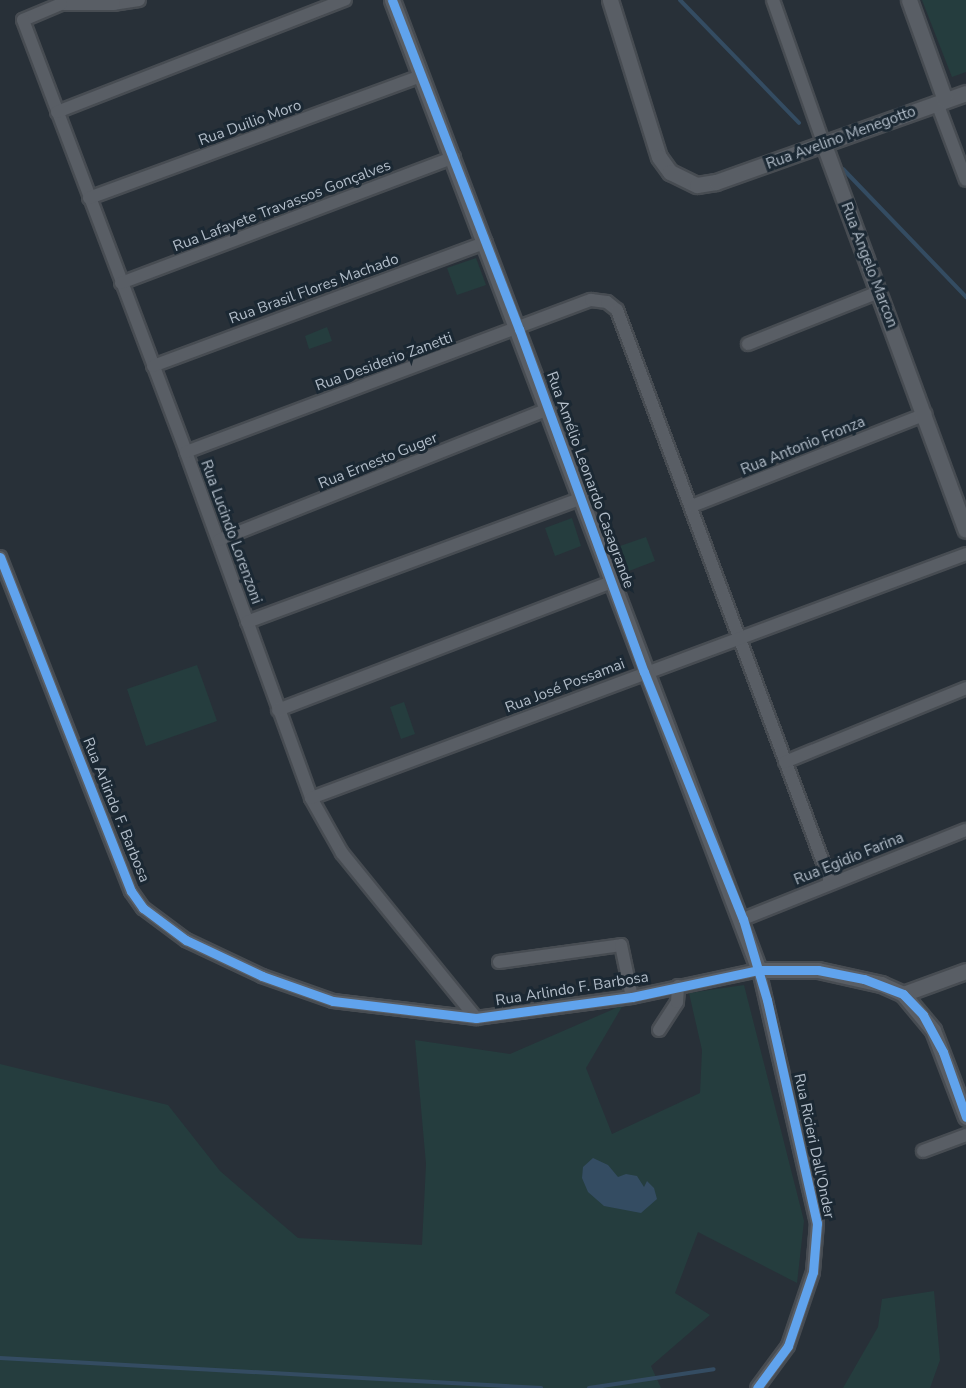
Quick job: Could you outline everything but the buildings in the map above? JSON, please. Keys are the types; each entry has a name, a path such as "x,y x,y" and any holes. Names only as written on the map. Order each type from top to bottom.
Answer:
{"street":[{"name":"Rua Lucindo Lorenzoni","path":"139,0 114,4 61,4 23,20 219,540 311,798 342,853 476,1018"},
{"path":"57,112 345,0"},
{"name":"Rua Amélio Leonardo Casagrande","path":"393,0 519,328 644,672 743,919 759,970"},
{"name":"Rua Avelino Menegotto","path":"610,0 659,157 670,172 682,180 697,185 716,182 966,93"},
{"name":"Rua Angelo Marcon","path":"773,0 966,530"},
{"path":"909,0 966,180"},
{"name":"Rua Duilio Moro","path":"89,198 421,76"},
{"name":"Rua Lafayete Travassos Gonçalves","path":"121,284 454,157"},
{"name":"Rua Brasil Flores Machado","path":"153,366 486,242"},
{"path":"748,344 879,292"},
{"name":"Rua Desiderio Zanetti","path":"186,452 591,300 607,302 617,310 692,506"},
{"name":"Rua Ernesto Guger","path":"219,540 548,409"},
{"name":"Rua Antonio Fronza","path":"692,506 925,414"},
{"path":"247,622 582,498"},
{"path":"692,506 830,881"},
{"name":"Rua José Possamai","path":"311,798 644,672 966,554"},
{"name":"Rua Arlindo F. Barbosa","path":"0,557 127,881 143,908 186,940 262,976 333,1001 476,1018 536,1013 632,997 759,970"},
{"path":"278,710 612,582"},
{"path":"785,762 966,688"},
{"name":"Rua Egidio Farina","path":"743,919 830,881 966,830"},
{"path":"499,962 621,945 632,997"},
{"path":"759,970 818,970 881,984 903,994 933,1030 965,1111"},
{"name":"Rua Ricieri Dall'Onder","path":"757,1388 788,1346 813,1272 817,1223 759,970"},
{"path":"903,994 966,971"},
{"path":"659,1030 677,1002 678,986"},
{"path":"923,1150 966,1135"}],"green space":[{"path":"922,0 966,0 966,72 952,77"},
{"path":"476,258 486,285 457,295 447,268"},
{"path":"327,327 332,341 309,349 305,336"},
{"path":"572,518 581,546 555,556 545,528"},
{"path":"646,537 655,561 629,571 620,546"},
{"path":"197,665 217,721 146,746 127,689"},
{"path":"404,702 415,734 401,739 390,707"},
{"path":"744,985 804,1221 797,1283 698,1232 675,1293 710,1315 651,1366 661,1388 0,1388 0,1064 168,1105 220,1171 298,1238 422,1245 426,1164 415,1040 510,1054 623,1005 586,1068 612,1134 700,1093 702,1050 689,993"},
{"path":"934,1291 940,1360 930,1388 843,1388 878,1327 882,1299"}],"water":[{"path":"593,1158 608,1165 618,1177 626,1174 637,1176 644,1187 647,1181 654,1188 657,1199 641,1213 604,1206 588,1192 582,1178 583,1167"}],"waterway":[{"path":"680,0 799,123"},
{"path":"843,169 966,297"},
{"path":"0,1358 541,1388"},
{"path":"589,1388 714,1369"}],"cycle path":[{"path":"392,0 519,329 644,672 743,919 767,1000 817,1223 813,1272 788,1346 757,1388"},
{"path":"0,557 131,891 143,908 186,940 262,976 333,1001 476,1018 632,997 759,970 818,970 864,979 903,994 923,1015 943,1052 966,1117"}]}
